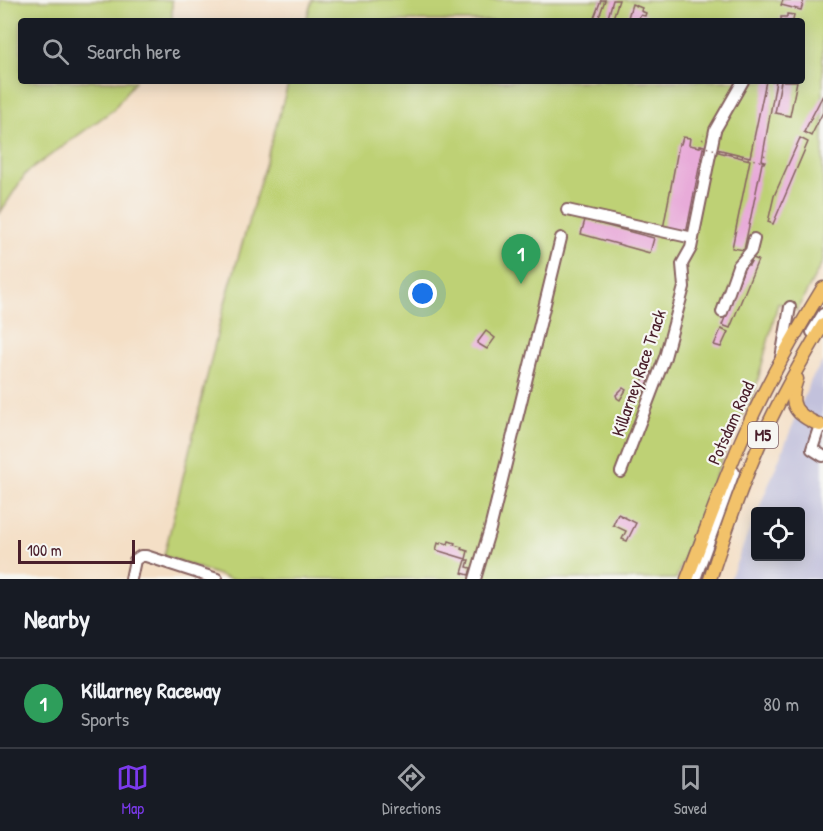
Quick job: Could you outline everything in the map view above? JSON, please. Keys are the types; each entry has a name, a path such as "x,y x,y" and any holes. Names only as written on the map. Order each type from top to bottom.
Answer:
{"main road":[{"name":"Potsdam Road","path":"687,579 744,434 781,358 823,288"},
{"name":"Potsdam Road","path":"710,579 757,449 788,384 823,325"},
{"path":"808,350 795,382 794,405 799,415 822,426"}],"street":[{"name":"Killarney Race Track","path":"621,472 665,357 684,287 682,264 691,248 714,130 741,84"},
{"path":"567,210 693,238"},
{"path":"475,579 490,529 561,238"},
{"path":"722,312 738,266 751,251 754,239"},
{"path":"696,579 748,438 784,364 823,298"},
{"path":"781,358 790,307"},
{"path":"703,579 755,441 787,376 823,314"},
{"path":"822,426 812,449 823,456"},
{"path":"131,579 135,560 146,556 217,579"}],"path":[{"path":"704,134 701,146 763,162 766,150"}],"shaded area":[{"path":"823,361 823,579 730,579 751,526 751,561 805,561 805,507 760,507 811,380"}],"green space":[{"path":"0,0 172,0 172,18 18,18 18,84 133,84 113,110 26,173 0,213"},
{"path":"312,0 823,0 823,261 797,310 778,303 755,391 726,449 676,579 230,579 164,556 223,310 288,84 805,84 805,18 307,18"}],"building":[{"path":"601,0 605,0 599,18 594,18"},
{"path":"613,0 619,0 613,18 608,18"},
{"path":"783,0 804,0 801,10 781,5"},
{"path":"632,4 642,8 641,11 646,13 645,16 640,15 639,18 628,18"},
{"path":"787,14 794,15 794,18 781,18 787,17"},
{"path":"765,84 775,84 762,160 765,161 762,163 744,250 732,248 750,160 703,148 686,234 663,229 679,144 683,137 690,138 689,145 700,147 700,145 750,157"},
{"path":"780,84 796,84 790,116 775,113"},
{"path":"823,95 823,112 811,136 804,132"},
{"path":"800,138 808,142 773,224 768,222 774,196"},
{"path":"585,220 654,238 650,253 581,234"},
{"path":"753,258 758,260 730,328 722,325 746,264 749,265"},
{"path":"721,329 728,332 721,347 714,345"},
{"path":"486,331 495,338 487,349 477,343"},
{"path":"648,370 653,373 642,394 637,391"},
{"path":"623,388 626,390 620,400 616,395"},
{"path":"618,514 636,523 627,541 622,539 626,531 613,525"},
{"path":"449,541 468,551 466,559 436,550 438,543 448,544"},
{"path":"466,560 469,560 467,567 471,568 469,575 462,573"}],"place":[{"name":"Killarney Raceway","path":"521,284"}]}
